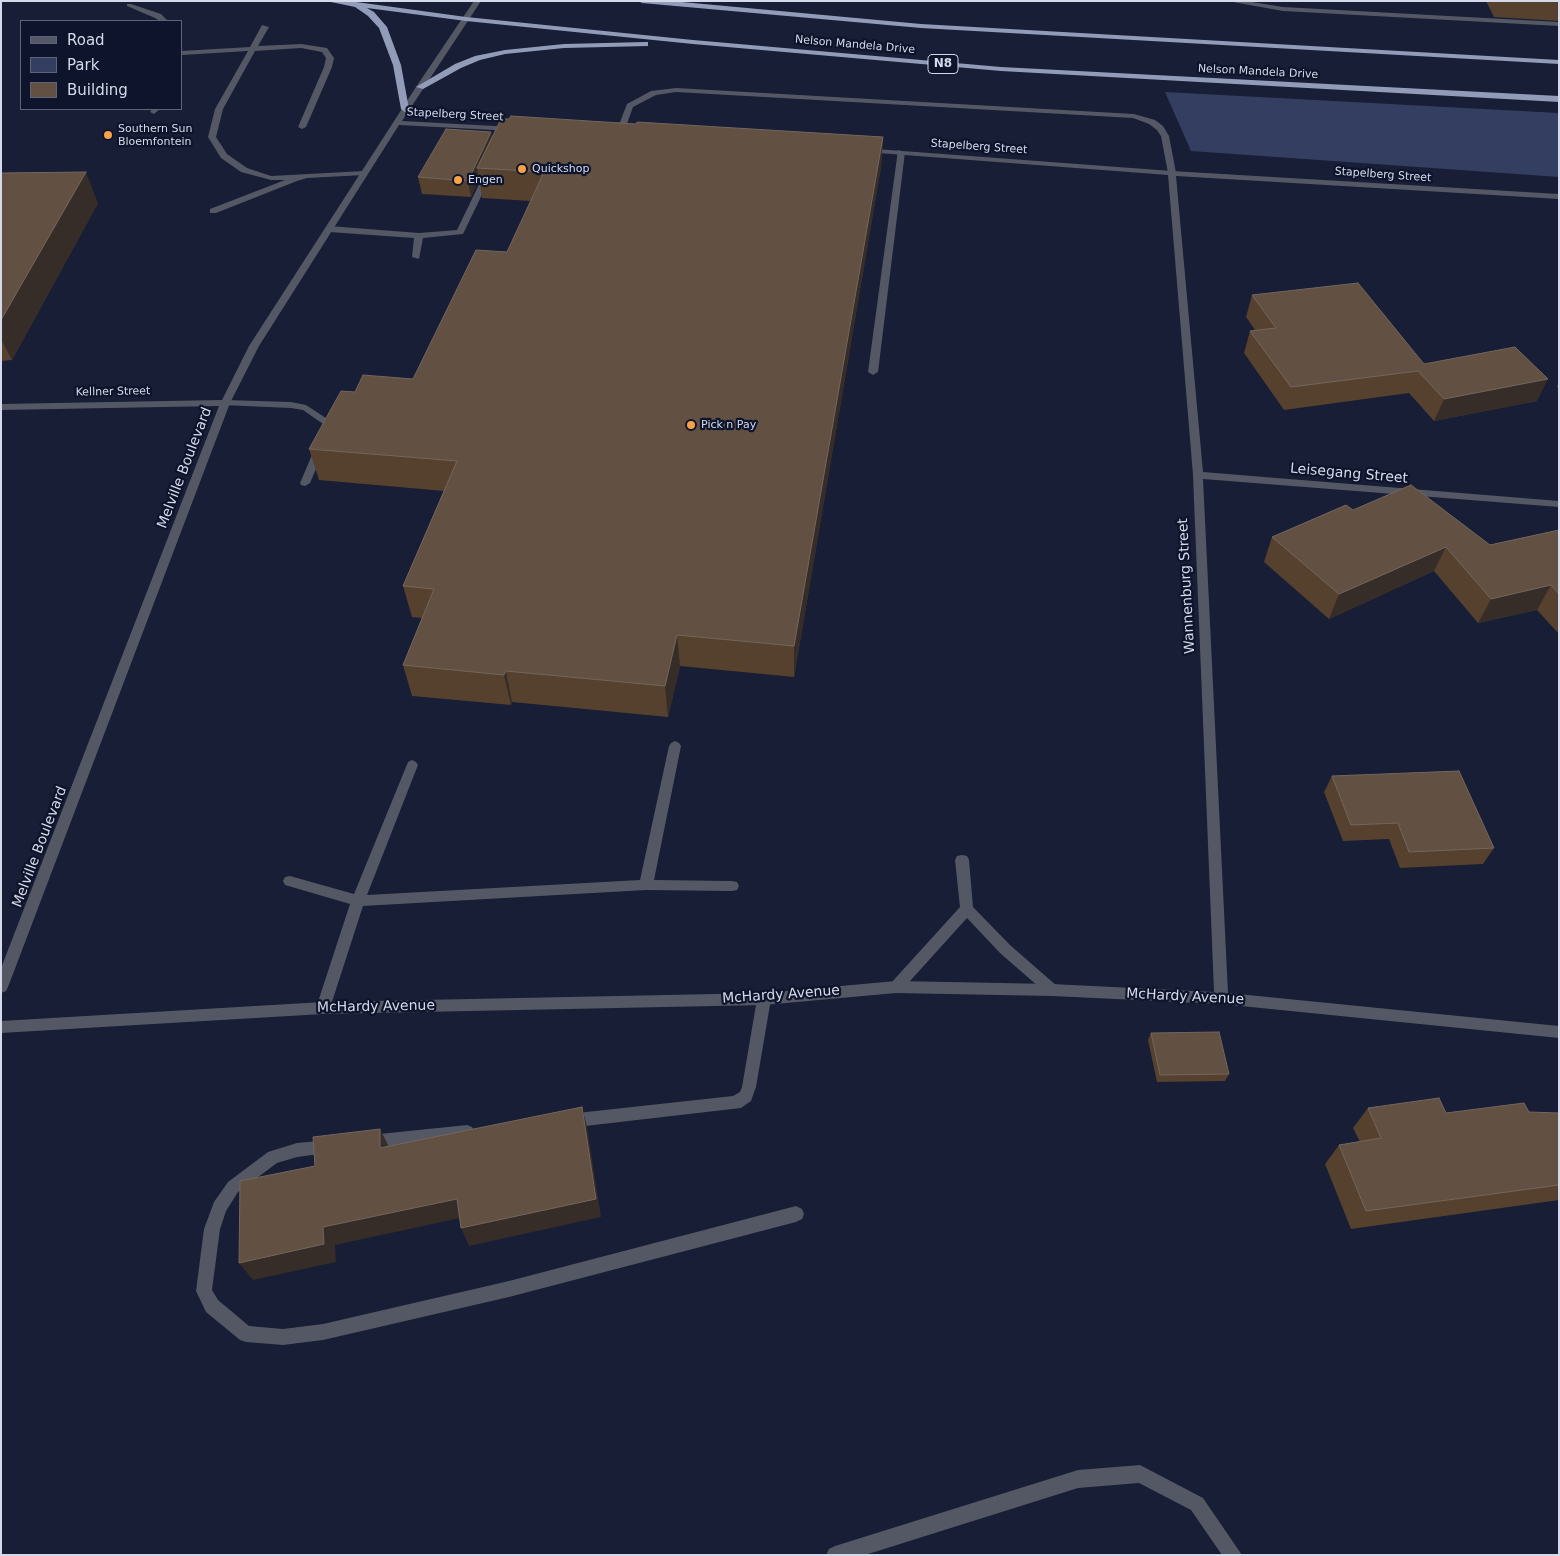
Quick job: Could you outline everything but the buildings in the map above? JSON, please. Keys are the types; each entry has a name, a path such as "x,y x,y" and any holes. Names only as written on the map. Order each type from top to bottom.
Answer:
{"highway":[{"name":"Nelson Mandela Drive","path":"330,1 466,18 693,42 1001,69 1559,99"},
{"name":"Nelson Mandela Drive","path":"642,1 921,26 1559,62"},
{"path":"355,5 370,14 383,27 397,65 405,110"},
{"path":"420,87 458,66 478,58 505,52 564,46 693,42"}],"street":[{"name":"Melville Boulevard","path":"1,988 225,403 254,346 364,173 478,1"},
{"path":"1230,1 1282,8 1559,24"},
{"path":"129,5 158,16 163,20"},
{"path":"265,27 219,109 212,137 224,156 244,170 271,178 364,173"},
{"path":"182,53 301,46 324,50 330,58 302,127"},
{"name":"Wannenburg Street","path":"619,135 630,106 654,93 676,90 1134,116 1152,122 1160,128 1165,136 1172,173 1198,475 1220,998"},
{"name":"Stapelberg Street","path":"398,123 519,130"},
{"path":"505,138 509,129"},
{"path":"609,134 629,136"},
{"name":"Stapelberg Street","path":"852,149 1172,173 1559,197"},
{"path":"873,372 900,152"},
{"path":"329,229 419,236 460,232 493,163"},
{"path":"213,210 283,183 307,176"},
{"path":"416,257 419,236"},
{"name":"Kellner Street","path":"1,407 225,403 256,403 298,407 316,414 329,429 305,483"},
{"name":"Leisegang Street","path":"1198,475 1559,504"},
{"path":"646,885 675,746"},
{"path":"323,1008 358,901 412,765"},
{"path":"962,860 967,909 1006,949 1052,990"},
{"path":"290,882 358,901 646,885 732,886"},
{"path":"896,987 967,909"},
{"name":"McHardy Avenue","path":"1,1027 323,1008 764,998 896,987 1052,990 1220,998 1559,1032"},
{"path":"551,1123 736,1103 746,1096 749,1088 764,998"},
{"path":"482,1130 297,1150 274,1157 233,1187 219,1207 212,1229 204,1291 212,1306 246,1334 283,1337 323,1332 509,1288 796,1214"},
{"path":"835,1555 1078,1479 1140,1474 1197,1504 1234,1555"}],"green space":[{"path":"1165,92 1559,113 1559,177 1191,151"}],"place":[{"name":"Southern Sun Bloemfontein","path":"108,135"},
{"name":"Quickshop","path":"522,169"},
{"name":"Engen","path":"458,180"},
{"name":"Pick n Pay","path":"691,425"}]}
